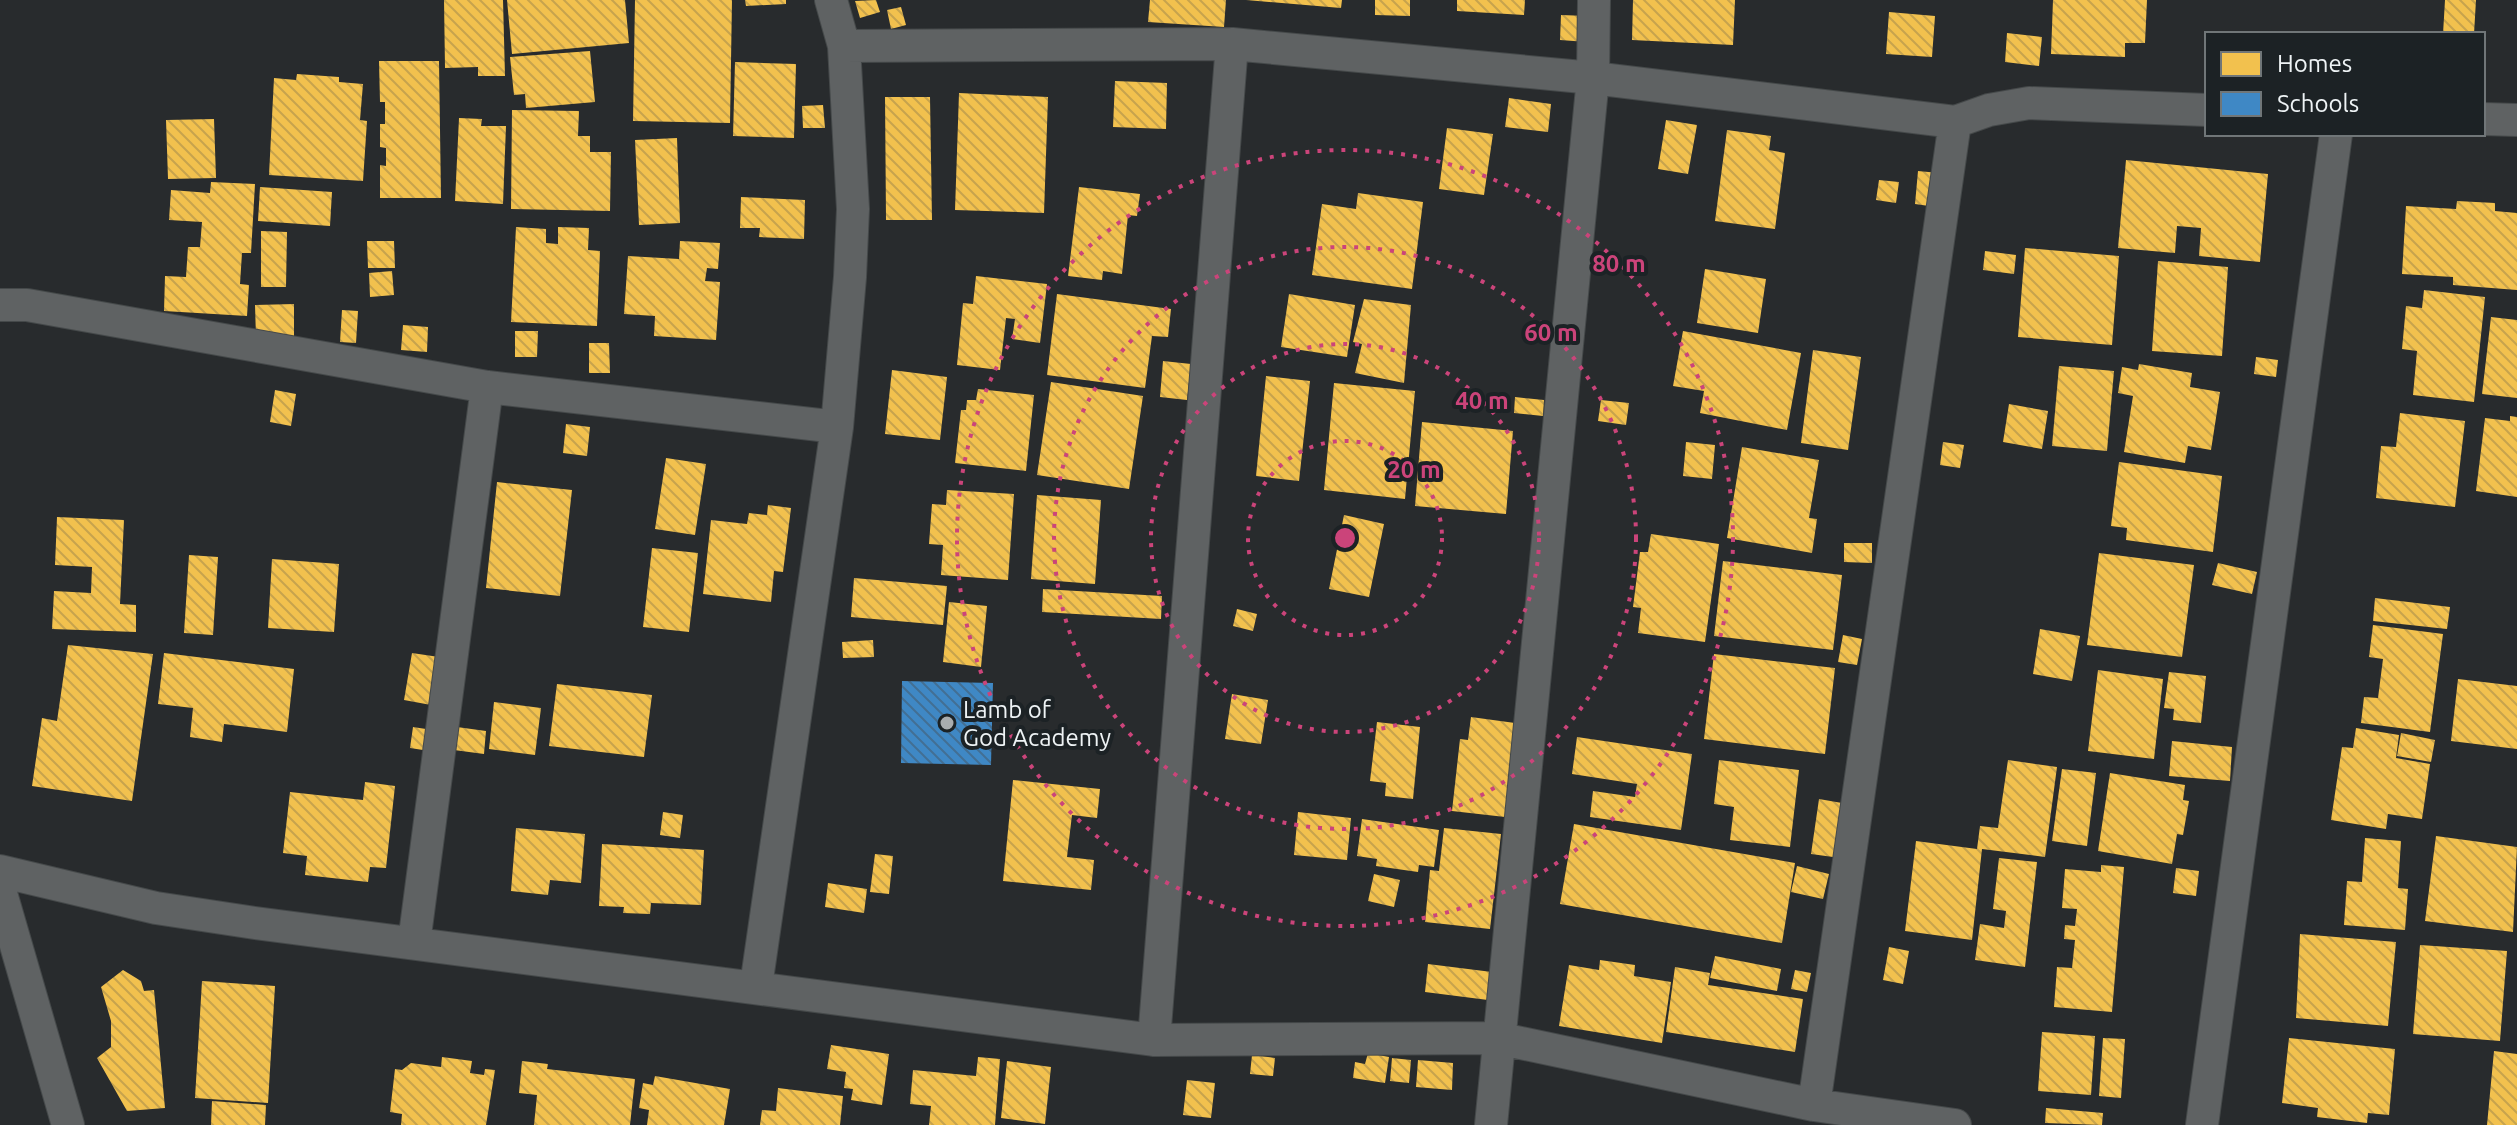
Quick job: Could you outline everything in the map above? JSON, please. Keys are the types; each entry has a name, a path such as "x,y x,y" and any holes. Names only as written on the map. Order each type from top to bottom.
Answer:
{"street":[{"path":"756,986 837,427 853,209 844,46 831,0"},
{"path":"1491,1125 1497,1038 1593,78 1594,0"},
{"path":"844,46 1232,44 1593,78 1955,122 1989,110 2029,103 2205,110"},
{"path":"1154,1040 1232,44"},
{"path":"2485,119 2517,120"},
{"path":"1814,1105 1955,122"},
{"path":"2202,1125 2336,136"},
{"path":"0,305 27,305 487,387 837,427"},
{"path":"414,943 487,387"},
{"path":"0,871 156,908 1154,1040 1497,1038 1814,1105 1955,1125"},
{"path":"0,890 68,1125"}],"building: Homes":[{"path":"444,0 503,0 505,76 478,76 478,67 445,68"},
{"path":"507,0 625,0 629,43 512,54"},
{"path":"635,0 732,0 730,123 633,121"},
{"path":"745,0 786,0 786,4 746,6"},
{"path":"876,0 880,12 860,18 855,1"},
{"path":"1150,0 1226,0 1224,27 1148,22"},
{"path":"1246,0 1342,0 1341,8"},
{"path":"1375,0 1410,0 1410,16 1375,15"},
{"path":"1457,0 1525,0 1524,15 1457,11"},
{"path":"1633,0 1735,0 1733,45 1632,40"},
{"path":"2053,0 2147,0 2145,43 2125,43 2125,57 2051,54"},
{"path":"2445,0 2476,0 2474,32 2443,32"},
{"path":"901,7 906,25 891,29 887,10"},
{"path":"1889,12 1935,16 1932,57 1886,54"},
{"path":"1561,15 1588,16 1587,42 1560,40"},
{"path":"2007,33 2042,37 2039,66 2005,62"},
{"path":"590,51 595,102 526,108 525,94 514,95 510,57"},
{"path":"379,61 439,61 441,198 380,198 380,165 386,166 386,148 380,147 380,124 385,124 385,102 380,102"},
{"path":"735,62 796,64 794,138 733,136"},
{"path":"297,74 339,77 339,82 363,84 360,120 367,121 363,181 269,175 274,78 296,80"},
{"path":"1115,81 1167,83 1166,129 1113,127"},
{"path":"959,93 1048,97 1044,213 955,210"},
{"path":"885,97 930,97 932,220 886,220"},
{"path":"1509,98 1551,104 1548,132 1505,127"},
{"path":"823,105 825,128 803,128 802,106"},
{"path":"512,110 579,111 578,136 590,136 590,152 611,152 610,211 511,209"},
{"path":"459,118 482,119 481,126 506,126 503,204 455,201"},
{"path":"214,119 216,178 168,179 166,120"},
{"path":"1666,120 1697,125 1688,174 1658,169"},
{"path":"1447,128 1493,134 1484,195 1439,189"},
{"path":"1727,130 1771,136 1769,150 1785,153 1775,229 1715,221"},
{"path":"677,138 680,223 639,225 635,140"},
{"path":"2126,160 2268,174 2260,262 2199,256 2201,228 2177,226 2175,253 2118,248"},
{"path":"1918,171 1939,173 1936,207 1915,204"},
{"path":"1879,180 1899,182 1896,203 1876,200"},
{"path":"211,182 255,184 251,253 242,253 240,284 249,285 247,316 164,311 165,276 186,277 188,247 200,247 202,222 169,220 171,190 210,193"},
{"path":"260,187 332,192 330,226 258,221"},
{"path":"1079,187 1140,194 1137,216 1128,215 1122,274 1103,271 1102,280 1068,276"},
{"path":"1358,193 1423,202 1412,289 1312,275 1322,204 1356,209"},
{"path":"741,197 805,200 804,239 759,237 760,228 740,228"},
{"path":"2457,201 2495,203 2495,211 2517,213 2517,290 2453,285 2453,277 2402,274 2406,206 2456,209"},
{"path":"516,227 546,229 546,243 558,244 558,227 589,228 588,250 600,251 597,326 511,322"},
{"path":"261,231 287,232 286,287 261,287"},
{"path":"367,241 394,241 395,268 368,268"},
{"path":"680,241 720,243 718,269 707,268 705,281 720,282 716,340 654,336 655,316 624,314 628,256 679,259"},
{"path":"2025,248 2119,256 2112,345 2018,337"},
{"path":"1985,251 2016,255 2014,274 1983,270"},
{"path":"2158,261 2228,267 2222,356 2152,351"},
{"path":"1705,269 1766,279 1758,333 1697,323"},
{"path":"392,271 394,295 370,297 369,273"},
{"path":"976,276 1047,284 1040,343 1012,339 1015,319 1006,318 1000,370 957,365 963,303 973,304"},
{"path":"2424,290 2485,297 2474,402 2413,395 2417,351 2402,349 2406,306 2422,308"},
{"path":"1057,294 1171,309 1168,337 1152,336 1145,388 1047,375"},
{"path":"1289,294 1355,305 1347,357 1281,347"},
{"path":"1364,299 1411,305 1404,383 1355,373 1362,344 1353,342"},
{"path":"294,304 294,337 256,338 255,305"},
{"path":"342,310 358,311 356,343 340,342"},
{"path":"2491,317 2517,320 2517,398 2482,394"},
{"path":"403,325 428,327 427,352 401,350"},
{"path":"515,331 538,331 537,357 515,357"},
{"path":"1683,331 1801,353 1787,430 1700,413 1704,391 1673,386"},
{"path":"589,343 609,343 610,373 589,373"},
{"path":"1813,350 1861,357 1848,450 1801,443"},
{"path":"2256,357 2278,360 2276,377 2254,374"},
{"path":"1163,361 1191,364 1187,400 1160,397"},
{"path":"2139,364 2192,373 2190,387 2220,392 2211,450 2188,446 2185,463 2124,452 2133,396 2118,393 2122,367 2138,370"},
{"path":"2059,366 2114,371 2107,451 2052,446"},
{"path":"892,370 947,377 940,440 885,434"},
{"path":"1266,376 1310,381 1299,481 1256,476"},
{"path":"1051,382 1143,396 1129,489 1037,475"},
{"path":"1334,383 1415,391 1405,499 1324,490"},
{"path":"978,389 1034,395 1026,471 955,463 961,410 966,410 967,400 976,400"},
{"path":"275,390 296,394 291,426 270,422"},
{"path":"1515,397 1544,400 1543,416 1514,413"},
{"path":"1601,400 1629,403 1626,425 1598,421"},
{"path":"2009,404 2048,411 2042,449 2003,442"},
{"path":"2400,413 2465,421 2455,507 2376,498 2381,446 2396,447"},
{"path":"2510,416 2517,417 2517,497 2476,491 2485,418 2510,421"},
{"path":"1422,422 1513,431 1506,514 1415,506"},
{"path":"566,424 590,427 587,456 563,453"},
{"path":"1686,442 1715,445 1712,479 1683,476"},
{"path":"1943,442 1964,445 1960,468 1940,465"},
{"path":"1742,447 1819,460 1809,518 1817,519 1812,553 1727,538"},
{"path":"666,458 706,464 695,535 655,529"},
{"path":"2119,462 2222,476 2213,552 2126,540 2127,528 2111,526"},
{"path":"497,482 572,490 560,596 486,588"},
{"path":"947,490 1014,494 1008,580 941,575 943,545 929,544 932,504 946,505"},
{"path":"1037,495 1101,500 1095,584 1031,579"},
{"path":"768,505 791,508 783,572 774,571 771,602 703,594 711,520 747,524 749,513 767,515"},
{"path":"1344,515 1384,524 1369,597 1329,589"},
{"path":"57,517 124,520 120,604 136,605 136,632 52,629 54,591 91,593 92,567 55,565"},
{"path":"1651,534 1719,544 1705,642 1638,633 1641,608 1633,607 1640,552 1648,552"},
{"path":"1844,543 1872,543 1872,563 1844,562"},
{"path":"652,548 698,553 689,632 643,627"},
{"path":"2099,553 2194,565 2182,657 2087,645"},
{"path":"189,555 218,557 213,635 184,633"},
{"path":"272,559 339,564 334,632 268,628"},
{"path":"1723,561 1842,575 1833,650 1714,636"},
{"path":"2218,563 2257,572 2252,594 2212,585"},
{"path":"854,578 947,586 943,625 851,617"},
{"path":"1043,589 1162,596 1161,619 1042,612"},
{"path":"2375,598 2450,607 2447,629 2373,621"},
{"path":"949,602 987,606 981,667 943,662"},
{"path":"1237,609 1257,614 1253,631 1233,626"},
{"path":"2373,625 2443,634 2430,732 2361,723 2364,697 2378,698 2383,659 2369,657"},
{"path":"2040,629 2080,636 2072,681 2033,674"},
{"path":"1843,635 1862,639 1857,665 1838,662"},
{"path":"873,640 874,657 843,658 842,642"},
{"path":"68,645 153,654 132,801 32,786 42,718 57,721"},
{"path":"164,653 294,669 287,732 224,724 222,742 190,737 193,708 158,704"},
{"path":"412,653 439,657 431,705 404,700"},
{"path":"1714,654 1835,668 1825,754 1704,739"},
{"path":"2098,670 2163,679 2154,759 2088,751"},
{"path":"2169,672 2206,676 2201,723 2173,720 2174,709 2164,708"},
{"path":"2458,679 2517,686 2517,749 2451,741"},
{"path":"557,684 652,695 644,757 549,746"},
{"path":"1232,694 1268,700 1261,744 1225,739"},
{"path":"494,702 541,708 535,755 489,749"},
{"path":"1471,717 1515,723 1505,817 1452,811 1460,739 1468,740"},
{"path":"1377,722 1420,727 1413,799 1385,796 1386,783 1370,781"},
{"path":"413,727 426,729 423,750 410,748"},
{"path":"457,727 486,731 484,754 454,750"},
{"path":"2356,728 2399,735 2396,758 2430,764 2422,819 2388,814 2386,829 2331,820 2342,747 2353,748"},
{"path":"2401,733 2435,740 2431,762 2397,756"},
{"path":"1577,737 1692,754 1681,830 1590,817 1593,791 1635,797 1637,784 1572,774"},
{"path":"2172,741 2232,747 2230,781 2169,776"},
{"path":"1719,760 1799,770 1790,847 1730,840 1734,807 1714,804"},
{"path":"2008,760 2057,767 2045,857 1982,849 1972,940 1905,931 1916,841 1977,849 1980,826 1998,828"},
{"path":"2062,769 2096,773 2087,846 2052,841"},
{"path":"2110,773 2185,785 2183,800 2189,801 2183,835 2177,834 2172,864 2098,851"},
{"path":"1013,780 1100,789 1097,818 1072,815 1067,857 1094,860 1091,890 1003,881"},
{"path":"365,782 395,786 386,868 370,867 368,882 305,875 307,856 283,853 290,792 363,800"},
{"path":"1819,799 1842,803 1833,857 1811,854"},
{"path":"663,812 683,815 680,838 660,835"},
{"path":"1298,812 1351,818 1347,860 1294,855"},
{"path":"1362,819 1439,830 1434,867 1419,865 1418,872 1376,866 1377,859 1357,856"},
{"path":"1574,824 1795,863 1782,943 1560,904"},
{"path":"516,828 585,834 581,883 550,880 548,895 511,891"},
{"path":"1444,828 1501,834 1490,929 1425,922 1430,870 1439,871"},
{"path":"2436,836 2517,847 2513,932 2425,921"},
{"path":"2365,838 2401,841 2398,888 2408,889 2405,930 2344,925 2347,881 2362,882"},
{"path":"602,844 704,850 701,905 651,903 650,914 623,913 624,907 599,906"},
{"path":"875,854 893,856 889,894 870,892"},
{"path":"1999,858 2037,862 2025,967 1975,960 1980,924 2004,928 2006,911 1993,909"},
{"path":"2101,865 2124,867 2112,1012 2054,1007 2057,967 2072,968 2075,940 2064,939 2065,925 2075,926 2077,909 2062,908 2065,869 2101,872"},
{"path":"1797,866 1829,874 1823,899 1791,892"},
{"path":"2176,868 2199,871 2196,896 2173,893"},
{"path":"1374,874 1400,880 1394,907 1368,901"},
{"path":"828,883 867,889 864,913 825,907"},
{"path":"2300,934 2396,942 2388,1026 2296,1018"},
{"path":"2420,945 2507,951 2500,1041 2413,1034"},
{"path":"1889,947 1909,951 1903,984 1883,980"},
{"path":"1715,956 1781,969 1777,991 1710,978"},
{"path":"1600,960 1635,965 1634,976 1671,982 1662,1043 1559,1026 1569,965 1599,970"},
{"path":"1428,964 1492,972 1488,1000 1425,992"},
{"path":"1675,967 1710,973 1708,985 1803,999 1795,1052 1666,1032"},
{"path":"123,970 141,981 144,991 154,990 165,1108 127,1111 97,1058 111,1047 111,1021 101,987"},
{"path":"1795,970 1811,973 1807,992 1791,989"},
{"path":"202,981 275,986 268,1103 195,1098"},
{"path":"2042,1032 2095,1036 2091,1095 2038,1091"},
{"path":"2103,1038 2125,1039 2121,1098 2099,1096"},
{"path":"2289,1038 2395,1049 2389,1115 2368,1113 2367,1123 2317,1117 2318,1108 2282,1103"},
{"path":"831,1045 889,1054 882,1105 851,1100 853,1089 844,1088 846,1072 827,1069"},
{"path":"2494,1051 2517,1054 2517,1125 2487,1125"},
{"path":"1368,1053 1389,1057 1385,1083 1353,1078 1355,1062 1365,1064"},
{"path":"1252,1055 1275,1058 1273,1076 1250,1074"},
{"path":"442,1057 472,1061 470,1073 484,1075 485,1069 495,1070 486,1125 401,1125 402,1114 390,1112 395,1069 402,1070 411,1063 441,1067"},
{"path":"978,1057 1000,1059 995,1125 929,1125 931,1106 910,1104 913,1070 976,1076"},
{"path":"1392,1058 1411,1060 1409,1083 1390,1081"},
{"path":"1418,1060 1453,1063 1452,1090 1416,1087"},
{"path":"522,1061 548,1064 547,1069 635,1079 630,1125 534,1125 537,1095 519,1093"},
{"path":"1007,1061 1051,1067 1045,1124 1001,1118"},
{"path":"655,1076 730,1089 724,1125 647,1125 649,1110 639,1108 643,1083 653,1085"},
{"path":"1187,1080 1215,1083 1211,1118 1183,1115"},
{"path":"778,1088 843,1096 840,1125 760,1125 762,1110 776,1111"},
{"path":"212,1101 266,1105 265,1125 211,1125"},
{"path":"2046,1108 2103,1113 2102,1125 2045,1123"}],"building: Schools":[{"name":"Lamb of God Academy","path":"902,681 993,683 991,765 901,763"}],"place":[{"name":"Lamb of God Academy","path":"947,723"}]}
